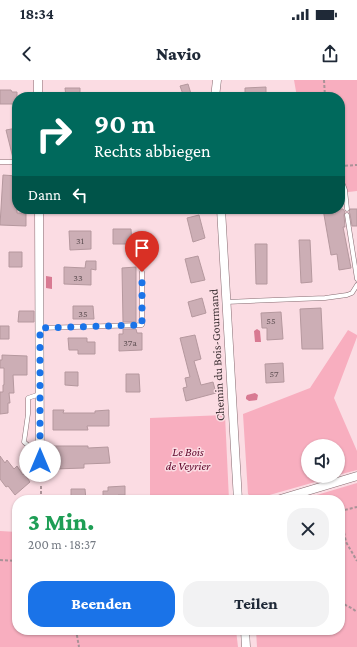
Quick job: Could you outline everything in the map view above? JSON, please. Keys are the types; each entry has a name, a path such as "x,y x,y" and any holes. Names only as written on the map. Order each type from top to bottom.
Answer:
{"street":[{"path":"38,80 38,92"},
{"path":"215,92 216,80"},
{"path":"39,214 40,476"},
{"name":"Chemin du Bois-Gourmand","path":"221,214 238,495"},
{"path":"294,495 357,476"},
{"path":"245,635 246,647"}],"lane":[{"path":"0,162 12,162"},
{"path":"345,190 347,209"},
{"path":"348,214 357,279"},
{"path":"40,328 142,325 142,272"},
{"path":"226,302 325,298 347,295 352,293 357,286"},
{"path":"40,394 28,398 28,414 24,442 30,447 40,446"}],"path":[{"path":"324,80 325,92"},
{"path":"345,166 357,166"},
{"path":"40,476 41,495"},
{"path":"345,511 357,507"},
{"path":"345,537 346,542 357,561"},
{"path":"0,560 12,561"},
{"path":"345,605 357,612"},
{"path":"77,635 79,647"}],"green space":[{"path":"294,80 357,80 357,191 345,192 345,92 296,92"},
{"path":"348,330 357,335 334,398 357,451 357,470 345,473 345,439 301,439 301,483 312,483 270,495 249,495 243,414 310,388"},
{"name":"Le Bois de Veyrier","path":"225,415 229,495 150,495 150,418"},
{"path":"357,483 357,647 257,647 256,635 345,635 345,495 317,495"},
{"path":"0,531 12,532 12,635 237,635 238,647 0,647"}],"shaded area":[{"path":"46,276 52,277 52,289 46,288"},
{"path":"257,329 260,331 261,342 255,342 254,331"},
{"path":"255,393 258,395 257,400 249,401 246,399 247,395"}],"building":[{"path":"188,84 190,92 182,92 180,86"},
{"path":"266,87 266,92 245,92 245,88"},
{"path":"65,88 80,88 80,92 65,92"},
{"path":"0,90 11,90 12,104 0,104"},
{"path":"12,129 12,154 6,130"},
{"path":"3,175 12,176 12,214 26,214 26,226 0,225"},
{"path":"350,209 357,209 357,226 352,226 349,212"},
{"path":"324,214 344,214 345,227 343,227 351,268 339,270 337,254 331,255"},
{"path":"199,215 205,238 193,242 187,218"},
{"path":"113,229 131,229 132,244 113,244"},
{"path":"69,231 91,231 91,249 70,250"},
{"path":"299,240 310,240 312,282 301,283"},
{"path":"255,244 267,244 267,284 256,284"},
{"path":"9,252 22,252 22,267 9,267"},
{"path":"198,256 205,280 191,283 185,259"},
{"path":"86,261 96,261 96,270 91,269 91,285 64,284 64,267 85,268"},
{"path":"136,267 136,322 123,322 122,268"},
{"path":"202,298 206,313 192,317 188,302"},
{"path":"73,306 93,306 94,319 73,319"},
{"path":"321,308 323,349 302,349 300,309"},
{"path":"19,311 34,311 34,322 18,322"},
{"path":"281,312 283,339 267,340 267,328 262,328 261,313"},
{"path":"0,326 9,326 9,339 0,339"},
{"path":"123,329 136,329 137,333 142,333 142,350 119,351 119,334 123,334"},
{"path":"195,335 201,359 194,361 201,385 213,382 216,393 186,401 183,388 187,387 185,378 190,377 180,338"},
{"path":"68,338 87,338 87,342 95,342 95,354 78,354 78,350 69,350"},
{"path":"2,355 27,356 27,375 13,375 14,393 9,393 10,403 8,403 8,413 0,414 0,392 3,392 4,385 4,368 0,368 0,360 2,360"},
{"path":"283,363 284,382 266,383 265,364"},
{"path":"65,372 78,372 78,386 65,385"},
{"path":"126,374 139,374 140,392 126,392"},
{"path":"53,410 64,410 63,413 95,413 95,411 109,410 109,426 87,426 88,430 53,430"},
{"path":"53,446 88,446 88,448 108,447 110,463 84,464 84,468 54,469"},
{"path":"0,456 5,463 7,460 14,469 17,466 30,482 15,495 0,479"},
{"path":"125,486 125,495 103,495 103,491 108,491 108,487"},
{"path":"71,489 85,489 86,495 71,495"}],"route":[{"path":"40,461 40,328 142,325 142,272"}]}
